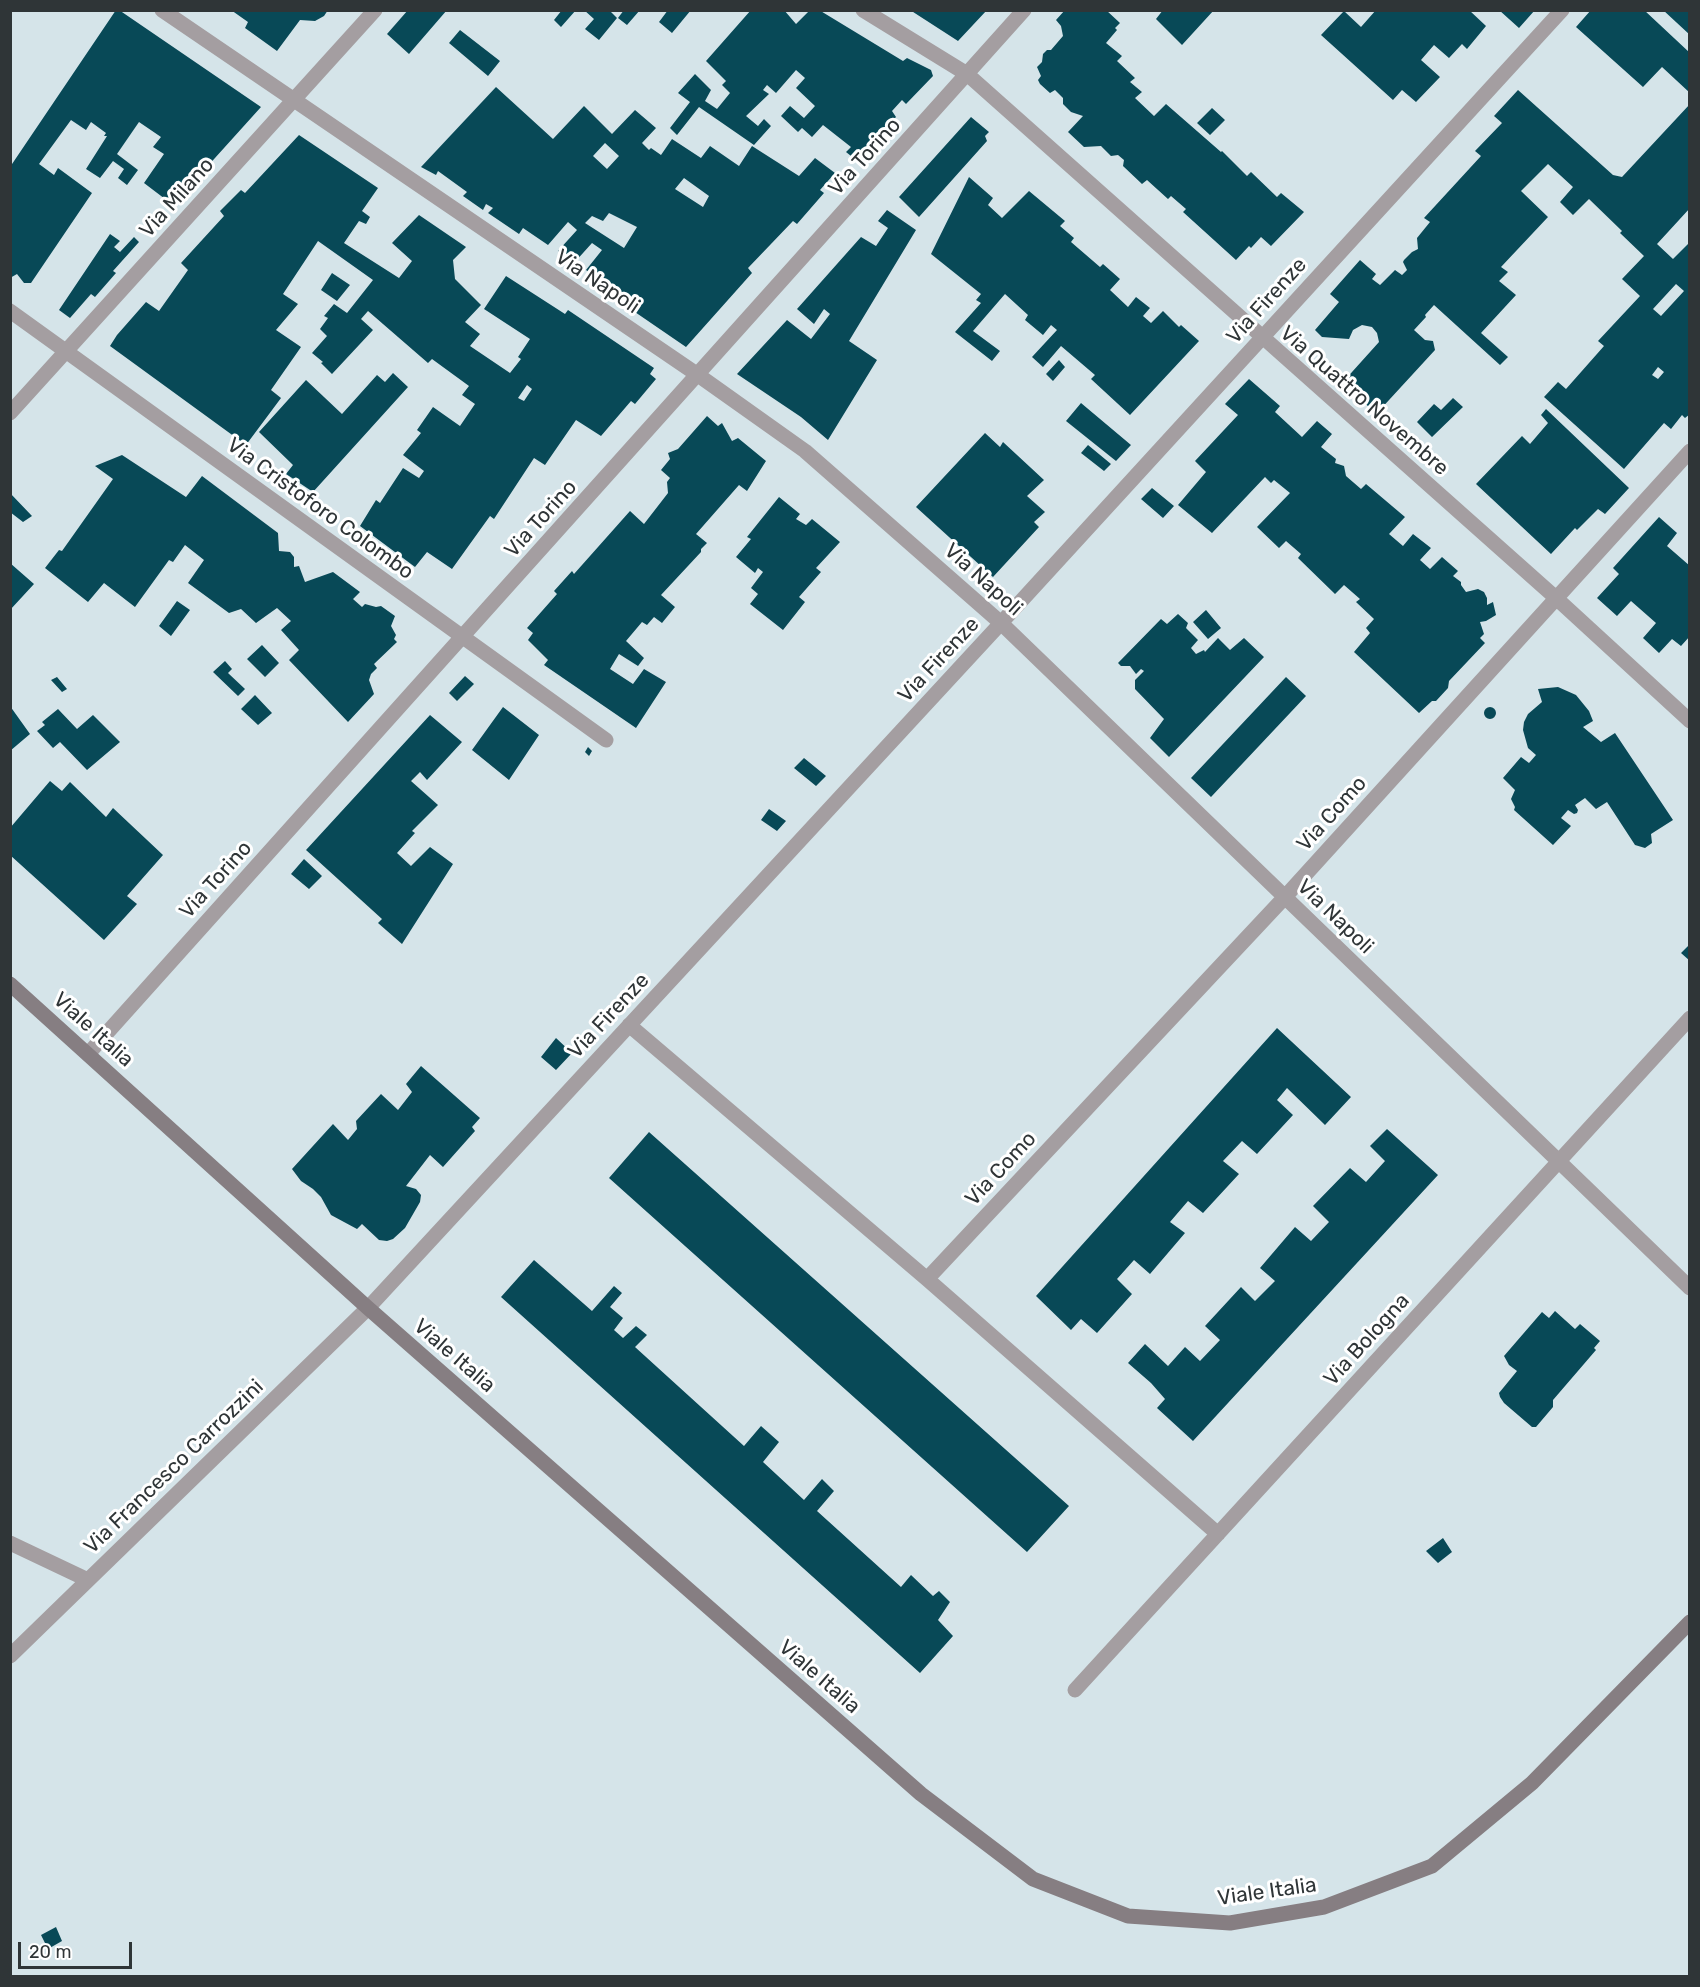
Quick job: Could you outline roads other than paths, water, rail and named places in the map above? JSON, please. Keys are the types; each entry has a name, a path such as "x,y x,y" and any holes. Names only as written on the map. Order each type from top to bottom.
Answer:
{"street":[{"name":"Via Napoli","path":"162,10 698,375 805,452 1001,623 1689,1288"},
{"name":"Via Milano","path":"10,413 375,10"},
{"name":"Via Quattro Novembre","path":"863,10 967,74 1556,598 1689,722"},
{"name":"Via Torino","path":"88,1054 1024,10"},
{"name":"Via Firenze","path":"368,1308 1001,623 1562,10"},
{"name":"Via Cristoforo Colombo","path":"10,311 606,740"},
{"name":"Via Como","path":"927,1279 1284,898 1689,451"},
{"name":"Viale Italia","path":"10,984 368,1308 921,1794 1033,1879 1128,1916 1230,1923 1324,1906 1432,1866 1532,1783 1689,1622"},
{"name":"Via Bologna","path":"1075,1690 1689,1018"},
{"path":"630,1024 927,1279 1218,1534"},
{"name":"Via Francesco Carrozzini","path":"10,1656 368,1308"},
{"path":"10,1543 88,1580"}]}
